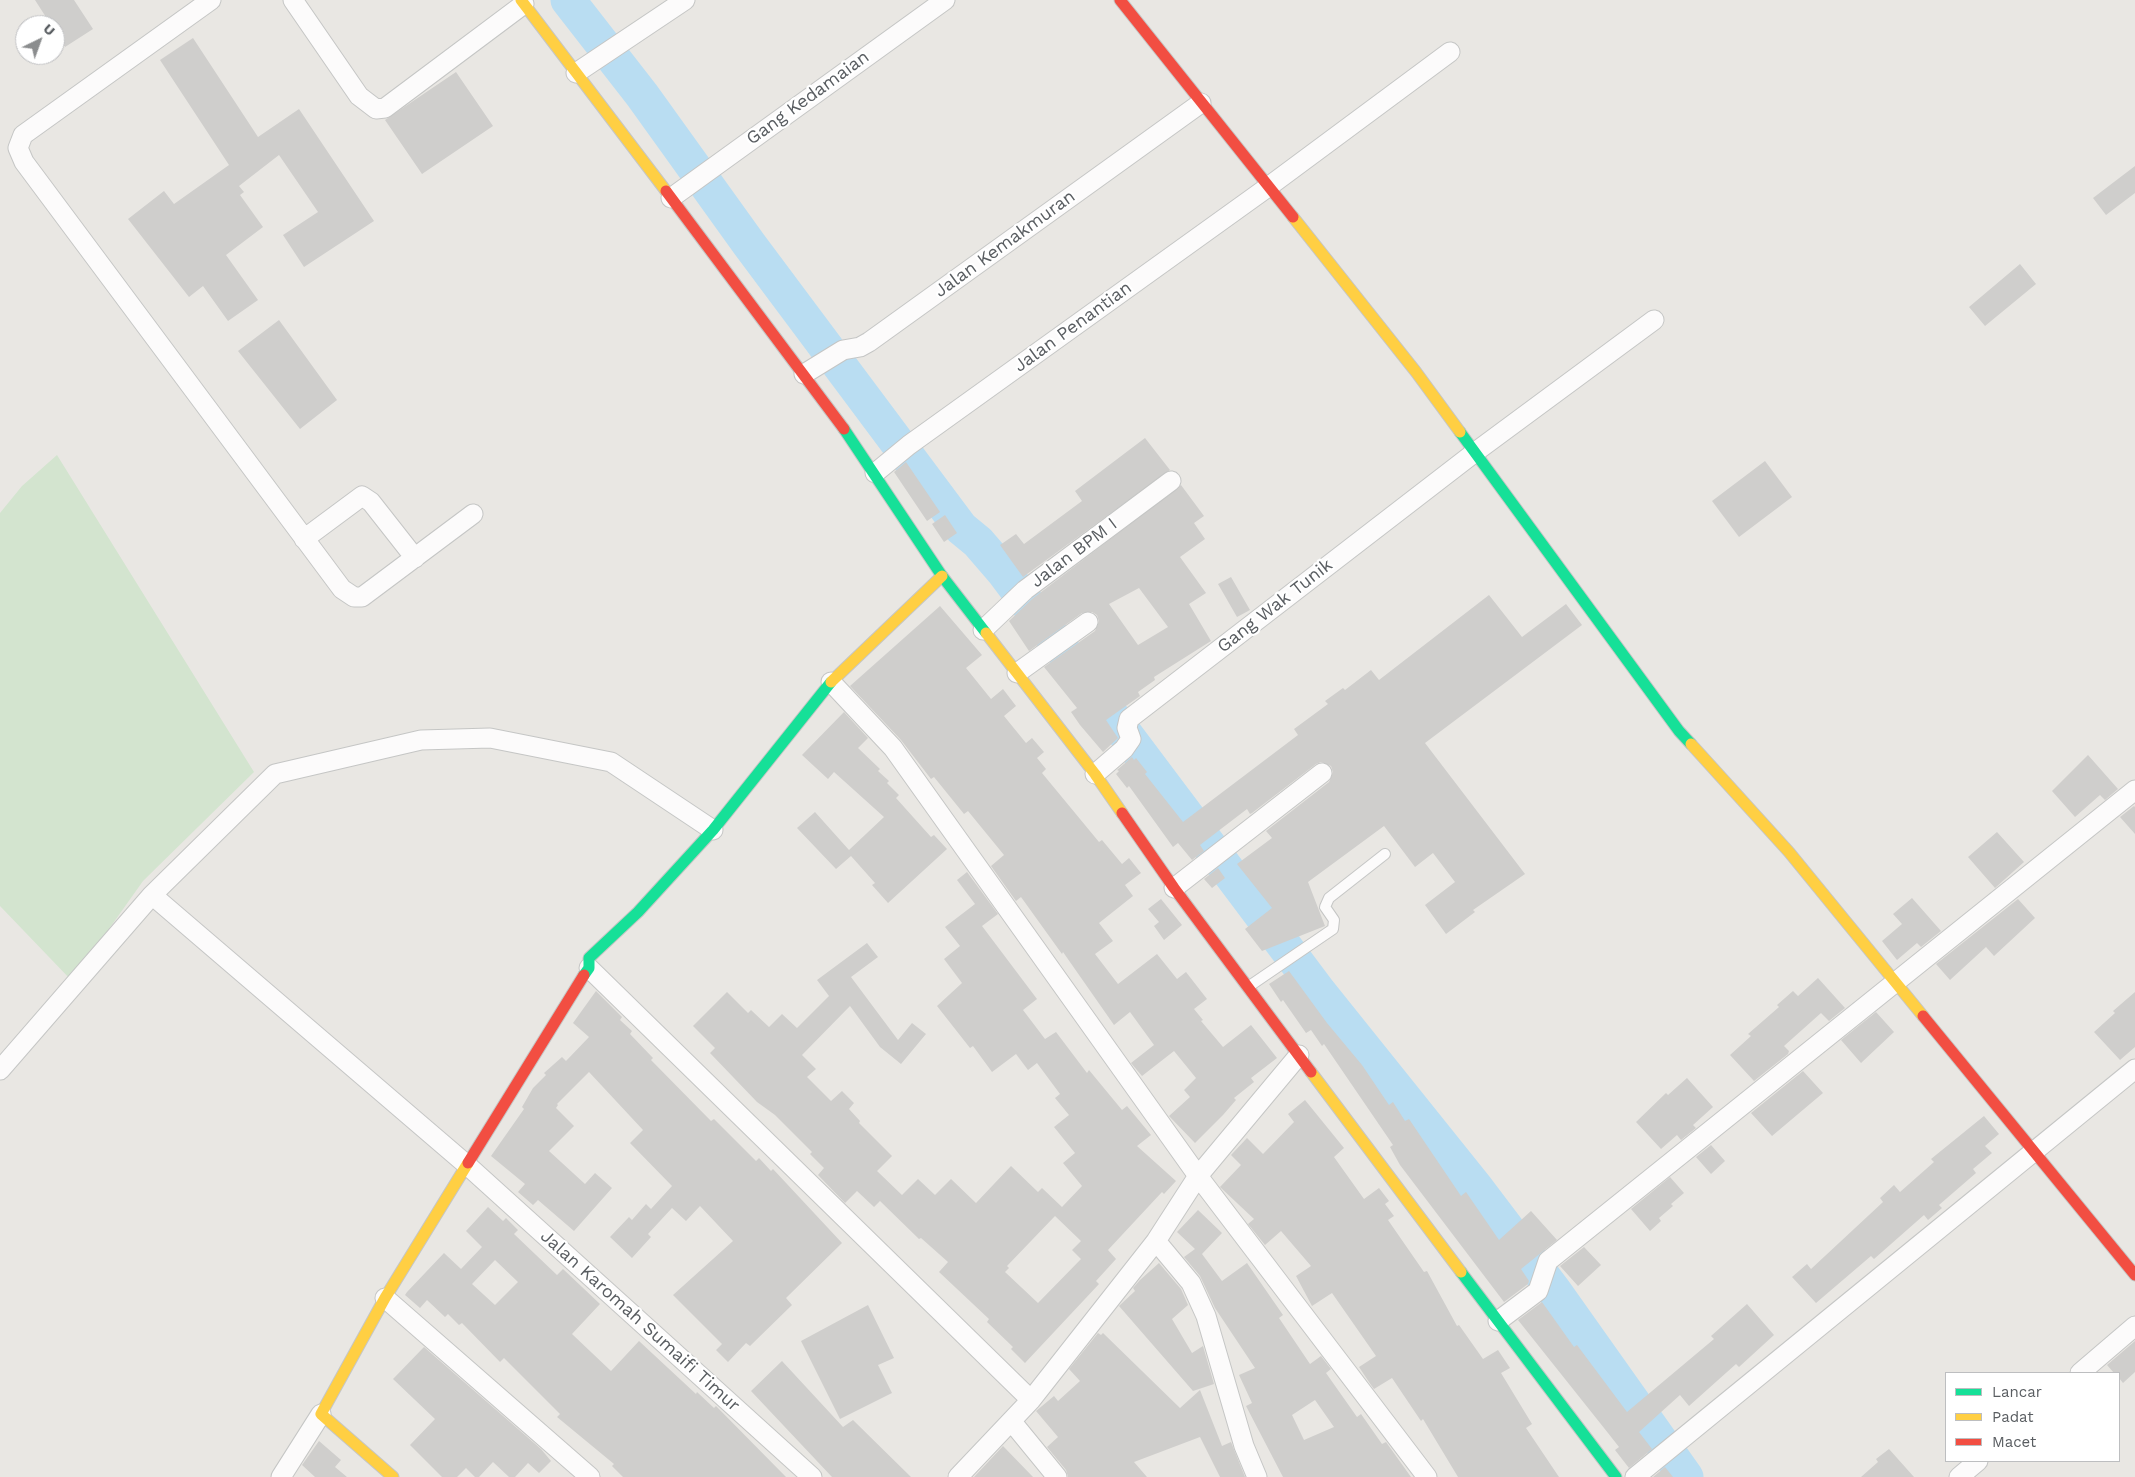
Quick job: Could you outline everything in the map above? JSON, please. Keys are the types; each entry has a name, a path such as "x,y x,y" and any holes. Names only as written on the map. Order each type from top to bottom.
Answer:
{"street":[{"path":"293,0 359,96 376,109 385,108 517,8 576,73 804,374 875,473 942,576 1095,774 1174,888 1298,1056 1616,1477"},
{"path":"576,73 685,0"},
{"name":"Gang Kedamaian","path":"671,198 710,168 946,0"},
{"path":"1120,0 1201,102 1275,182 1416,372 1480,449 1679,731 1901,979 2038,1149 2135,1275"},
{"path":"204,2 23,135 18,148 24,162 342,589 354,597 362,597 473,514"},
{"name":"Jalan Penantian","path":"875,473 903,449 1275,182 1450,52"},
{"name":"Jalan Kemakmuran","path":"804,374 825,359 843,350 860,347 869,342 1201,102"},
{"path":"1480,449 1654,320"},
{"name":"Gang Wak Tunik","path":"1095,774 1128,744 1127,728 1129,719 1480,449"},
{"name":"Jalan BPM I","path":"983,630 1019,596 1170,482"},
{"path":"304,539 362,496 371,502 415,558"},
{"path":"281,1477 321,1414 385,1298 589,968 589,958 638,912 713,830 831,682 942,576"},
{"path":"1017,673 1088,622"},
{"path":"831,682 893,748 1198,1176 1427,1477"},
{"path":"0,1070 152,895 275,774 421,740 490,738 611,762 713,830"},
{"path":"1174,888 1322,773"},
{"path":"1498,1321 1538,1292 1548,1261 2135,790"},
{"name":"Jalan Karomah Sumaifi Timur","path":"152,895 467,1165 812,1477"},
{"path":"589,968 1031,1400"},
{"path":"958,1477 1031,1400 1156,1240 1198,1176 1298,1056"},
{"path":"1636,1477 1676,1442 2135,1069"},
{"path":"1156,1240 1190,1283 1206,1316 1244,1446 1257,1477"},
{"path":"385,1298 590,1477"},
{"path":"2081,1372 2135,1326"},
{"path":"321,1414 393,1477"},
{"path":"1012,1422 1057,1477"},
{"path":"1959,1477 1977,1462"}],"lane":[{"path":"1247,987 1333,929 1334,920 1325,907 1329,898 1385,854"}],"green space":[{"path":"57,455 254,772 143,881 72,981 0,906 0,513 22,486"}],"building":[{"path":"35,0 74,0 93,29 65,47 65,15 45,15"},
{"path":"193,38 258,137 299,109 374,221 304,267 283,235 318,212 279,155 239,186 244,192 240,195 263,227 226,255 258,300 228,321 203,286 189,297 128,219 164,191 174,204 229,165 160,60"},
{"path":"456,72 493,126 422,174 385,120"},
{"path":"2135,166 2135,193 2106,215 2093,198"},
{"path":"2020,264 2036,284 1985,326 1969,307"},
{"path":"279,320 337,400 300,429 238,351"},
{"path":"1145,438 1170,470 1023,577 1000,545 1016,534 1024,544 1082,501 1075,491"},
{"path":"1765,461 1792,497 1739,537 1712,501"},
{"path":"906,462 940,512 927,521 894,472"},
{"path":"1181,485 1204,516 1194,523 1205,539 1180,557 1206,593 1189,604 1211,641 1154,677 1155,680 1138,692 1140,696 1106,720 1118,738 1103,752 1071,712 1077,708 1044,667 1095,631 1099,621 1097,615 1092,612 1082,613 1029,651 1009,621 1032,599","holes":["1139,588 1168,627 1138,645 1109,604"]},
{"path":"945,515 957,533 944,542 932,524"},
{"path":"1231,577 1250,610 1237,617 1218,584"},
{"path":"1489,595 1522,637 1566,604 1582,625 1425,743 1525,874 1473,910 1475,912 1446,934 1425,905 1455,882 1433,853 1415,867 1384,826 1308,882 1325,926 1262,951 1245,929 1272,908 1237,864 1272,838 1266,831 1329,782 1333,772 1331,766 1321,762 1316,764 1252,813 1250,814 1247,809 1200,845 1204,851 1192,860 1178,843 1173,847 1129,786 1127,788 1116,774 1119,771 1117,770 1132,757 1134,760 1136,758 1147,772 1145,774 1183,822 1298,735 1294,729 1328,704 1325,701 1343,688 1345,690 1371,670 1379,680"},
{"path":"940,606 982,655 966,668 991,699 1003,689 1016,706 1004,716 1026,743 1032,738 1044,752 1037,758 1046,769 1042,773 1099,842 1102,840 1122,864 1129,858 1141,873 1125,885 1133,896 1099,923 1113,941 1095,954 1118,984 1157,954 1177,979 1186,972 1207,999 1194,1009 1203,1020 1201,1021 1223,1047 1251,1025 1277,1058 1251,1078 1254,1082 1234,1098 1236,1100 1223,1115 1195,1143 1169,1116 1190,1097 1184,1090 1196,1078 1174,1051 1142,1076 1131,1063 1154,1045 1130,1012 1114,1025 1063,952 1062,954 1021,897 1016,901 991,866 1004,855 968,811 964,814 934,777 931,779 901,740 850,686"},
{"path":"844,712 868,738 858,748 880,769 878,771 889,781 887,783 899,795 896,798 931,837 934,835 947,849 888,903 872,885 875,883 851,856 836,869 797,828 815,812 849,850 884,817 834,772 828,779 802,755"},
{"path":"2088,755 2118,789 2105,800 2100,795 2075,817 2052,791"},
{"path":"2135,807 2135,834 2120,817"},
{"path":"1997,832 2024,862 1995,888 1968,857"},
{"path":"1218,868 1225,878 1212,888 1204,879"},
{"path":"967,872 998,914 982,926 1037,999 1023,1010 1045,1039 1056,1032 1087,1073 1089,1070 1122,1110 1127,1106 1151,1135 1137,1146 1176,1181 1164,1194 1162,1192 1108,1250 1116,1259 1096,1281 1099,1284 1025,1363 1011,1349 1013,1347 987,1322 989,1319 939,1272 948,1262 921,1238 919,1239 880,1201 874,1207 857,1191 845,1203 818,1175 824,1168 810,1154 812,1152 775,1115 757,1102 710,1053 715,1048 693,1026 727,992 748,1013 751,1010 769,1027 782,1014 797,1028 829,996 817,980 867,943 878,957 851,977 898,1040 912,1023 926,1034 901,1064 880,1047 850,1006 802,1055 816,1069 807,1077 831,1101 842,1091 854,1103 849,1109 860,1121 859,1123 892,1156 877,1171 902,1195 918,1179 935,1195 951,1179 976,1203 1011,1166 1038,1192 1042,1188 1062,1207 1082,1186 1063,1163 1075,1153 1054,1127 1069,1115 1055,1098 1060,1094 1037,1063 1028,1070 1016,1054 992,1072 973,1046 970,1048 937,1006 962,983 944,959 960,946 945,927 975,904 957,880","holes":["1055,1216 1081,1241 1072,1250 1081,1259 1038,1303 1005,1272 1009,1268 1007,1266"]},
{"path":"1912,898 1941,931 1921,947 1917,943 1897,960 1882,941 1902,924 1893,914"},
{"path":"1161,899 1182,925 1164,940 1154,926 1159,922 1148,909"},
{"path":"2018,899 2035,918 1994,956 1986,947 1950,980 1936,964"},
{"path":"1289,971 1327,1023 1362,1065 1389,1105 1393,1102 1405,1121 1409,1119 1461,1196 1466,1192 1499,1240 1531,1211 1557,1240 1521,1269 1529,1281 1528,1284 1504,1302 1400,1165 1390,1147 1393,1145 1324,1044 1322,1046 1311,1030 1306,1033 1283,1000 1281,1002 1269,984"},
{"path":"1818,978 1845,1008 1829,1021 1821,1013 1784,1046 1789,1051 1788,1054 1754,1081 1730,1055 1751,1036 1748,1034 1779,1007 1777,1005 1793,991 1798,996"},
{"path":"596,991 622,1017 620,1020 632,1031 630,1034 653,1058 651,1060 711,1121 714,1119 756,1161 759,1158 771,1171 773,1169 842,1243 786,1298 792,1305 750,1346 746,1343 728,1362 716,1350 722,1344 673,1295 733,1241 700,1206 686,1221 672,1208 648,1234 651,1237 632,1258 610,1237 629,1217 632,1220 646,1204 651,1209 672,1186 630,1143 643,1130 589,1072 557,1104 556,1108 574,1126 549,1151 585,1184 595,1173 612,1188 574,1231 538,1200 533,1205 518,1192 525,1184 491,1156 524,1109 522,1107 533,1088 546,1075 544,1073 562,1057 566,1061 589,1037 573,1023"},
{"path":"2135,992 2135,1047 2120,1060 2094,1032 2115,1013 2113,1011"},
{"path":"1876,1012 1894,1032 1861,1063 1841,1040"},
{"path":"1803,1071 1823,1093 1772,1136 1751,1113"},
{"path":"1687,1078 1713,1107 1693,1125 1696,1128 1681,1140 1677,1135 1661,1149 1636,1122 1666,1093 1668,1095"},
{"path":"1305,1100 1344,1148 1334,1157 1364,1199 1379,1188 1389,1201 1385,1204 1394,1216 1388,1220 1424,1272 1427,1271 1457,1326 1459,1325 1483,1359 1498,1350 1510,1368 1501,1373 1532,1424 1526,1428 1559,1477 1458,1477 1423,1419 1421,1421 1392,1378 1374,1389 1371,1385 1359,1367 1376,1356 1332,1293 1312,1306 1296,1276 1311,1266 1281,1231 1265,1245 1248,1224 1254,1219 1220,1187 1241,1165 1231,1155 1247,1138 1263,1154 1294,1122 1288,1114"},
{"path":"1984,1116 1999,1134 1985,1146 1992,1153 1973,1169 1976,1173 1939,1205 1942,1208 1928,1220 1924,1215 1874,1259 1871,1256 1816,1303 1792,1277 1807,1264 1811,1269 1883,1202 1880,1198 1894,1185 1900,1192 1934,1162 1931,1159"},
{"path":"1711,1145 1725,1161 1711,1174 1696,1157"},
{"path":"1670,1177 1684,1193 1671,1204 1673,1206 1659,1218 1661,1221 1650,1231 1631,1209"},
{"path":"488,1207 503,1221 506,1218 518,1230 514,1234 557,1275 563,1269 600,1304 572,1334 611,1371 639,1341 696,1394 697,1392 714,1408 716,1406 786,1477 623,1477 612,1466 614,1464 557,1417 560,1414 504,1358 500,1362 462,1323 459,1325 448,1314 445,1317 427,1300 420,1308 405,1295 444,1253 461,1269 482,1247 466,1231","holes":["495,1260 518,1282 495,1305 472,1284"]},
{"path":"1198,1210 1222,1233 1202,1254 1222,1281 1247,1263 1283,1315 1279,1318 1310,1364 1321,1356 1331,1369 1326,1373 1357,1417 1361,1414 1382,1444 1386,1442 1411,1477 1283,1477 1246,1406 1252,1403 1239,1375 1255,1368 1215,1308 1200,1276 1184,1257 1195,1249 1177,1232","holes":["1315,1400 1334,1427 1304,1440 1292,1415"]},
{"path":"1584,1247 1601,1265 1578,1286 1560,1266"},
{"path":"1159,1263 1181,1289 1188,1305 1172,1319 1192,1353 1203,1346 1214,1384 1193,1391 1119,1306 1135,1291 1133,1288 1140,1280"},
{"path":"1542,1302 1574,1347 1577,1345 1627,1412 1714,1339 1711,1336 1747,1304 1774,1335 1739,1367 1736,1364 1689,1406 1680,1395 1639,1432 1652,1449 1629,1468 1615,1450 1619,1447 1518,1320"},
{"path":"868,1305 894,1358 878,1365 892,1393 840,1419 801,1341"},
{"path":"1098,1333 1101,1335 1103,1333 1180,1408 1200,1390 1222,1446 1231,1442 1245,1477 1220,1477 1200,1437 1134,1462 1147,1477 1068,1477 1066,1470 1047,1447 1058,1437 1036,1411 1054,1396 1058,1401 1080,1381 1069,1369"},
{"path":"2135,1341 2135,1372 2123,1383 2120,1379 2120,1372 2113,1372 2107,1365"},
{"path":"424,1347 541,1449 551,1461 539,1473 528,1463 515,1477 509,1477 493,1462 479,1477 475,1477 466,1468 457,1477 442,1477 410,1445 435,1419 393,1379"},
{"path":"782,1361 843,1427 853,1420 911,1477 832,1477 751,1391"},
{"path":"319,1441 341,1460 335,1467 347,1477 315,1477 302,1465"},
{"path":"1003,1446 1033,1477 974,1477"},
{"path":"1889,1449 1914,1477 1861,1477 1878,1462 1876,1459"},
{"path":"1665,1467 1673,1477 1653,1477"}],"waterway":[{"path":"568,0 642,95 749,244 961,528 978,542 1003,571 1319,992 1477,1189 1555,1292 1686,1477"}],"traffic: fast":[{"path":"844,429 942,576 986,633"},
{"path":"1460,432 1679,731 1691,744"},
{"path":"584,975 589,968 589,958 638,912 713,830 831,682"},
{"path":"1461,1272 1616,1477"}],"traffic: slow":[{"path":"521,0 666,191"},
{"path":"1293,217 1416,372 1460,432"},
{"path":"831,682 942,576"},
{"path":"986,633 1095,774 1122,813"},
{"path":"1691,744 1789,852 1923,1016"},
{"path":"1311,1072 1461,1272"},
{"path":"393,1477 321,1414 385,1298 468,1163"}],"traffic: jam":[{"path":"1120,0 1293,217"},
{"path":"666,191 844,429"},
{"path":"1122,813 1174,888 1311,1072"},
{"path":"468,1163 584,975"},
{"path":"1923,1016 2135,1275"}]}
